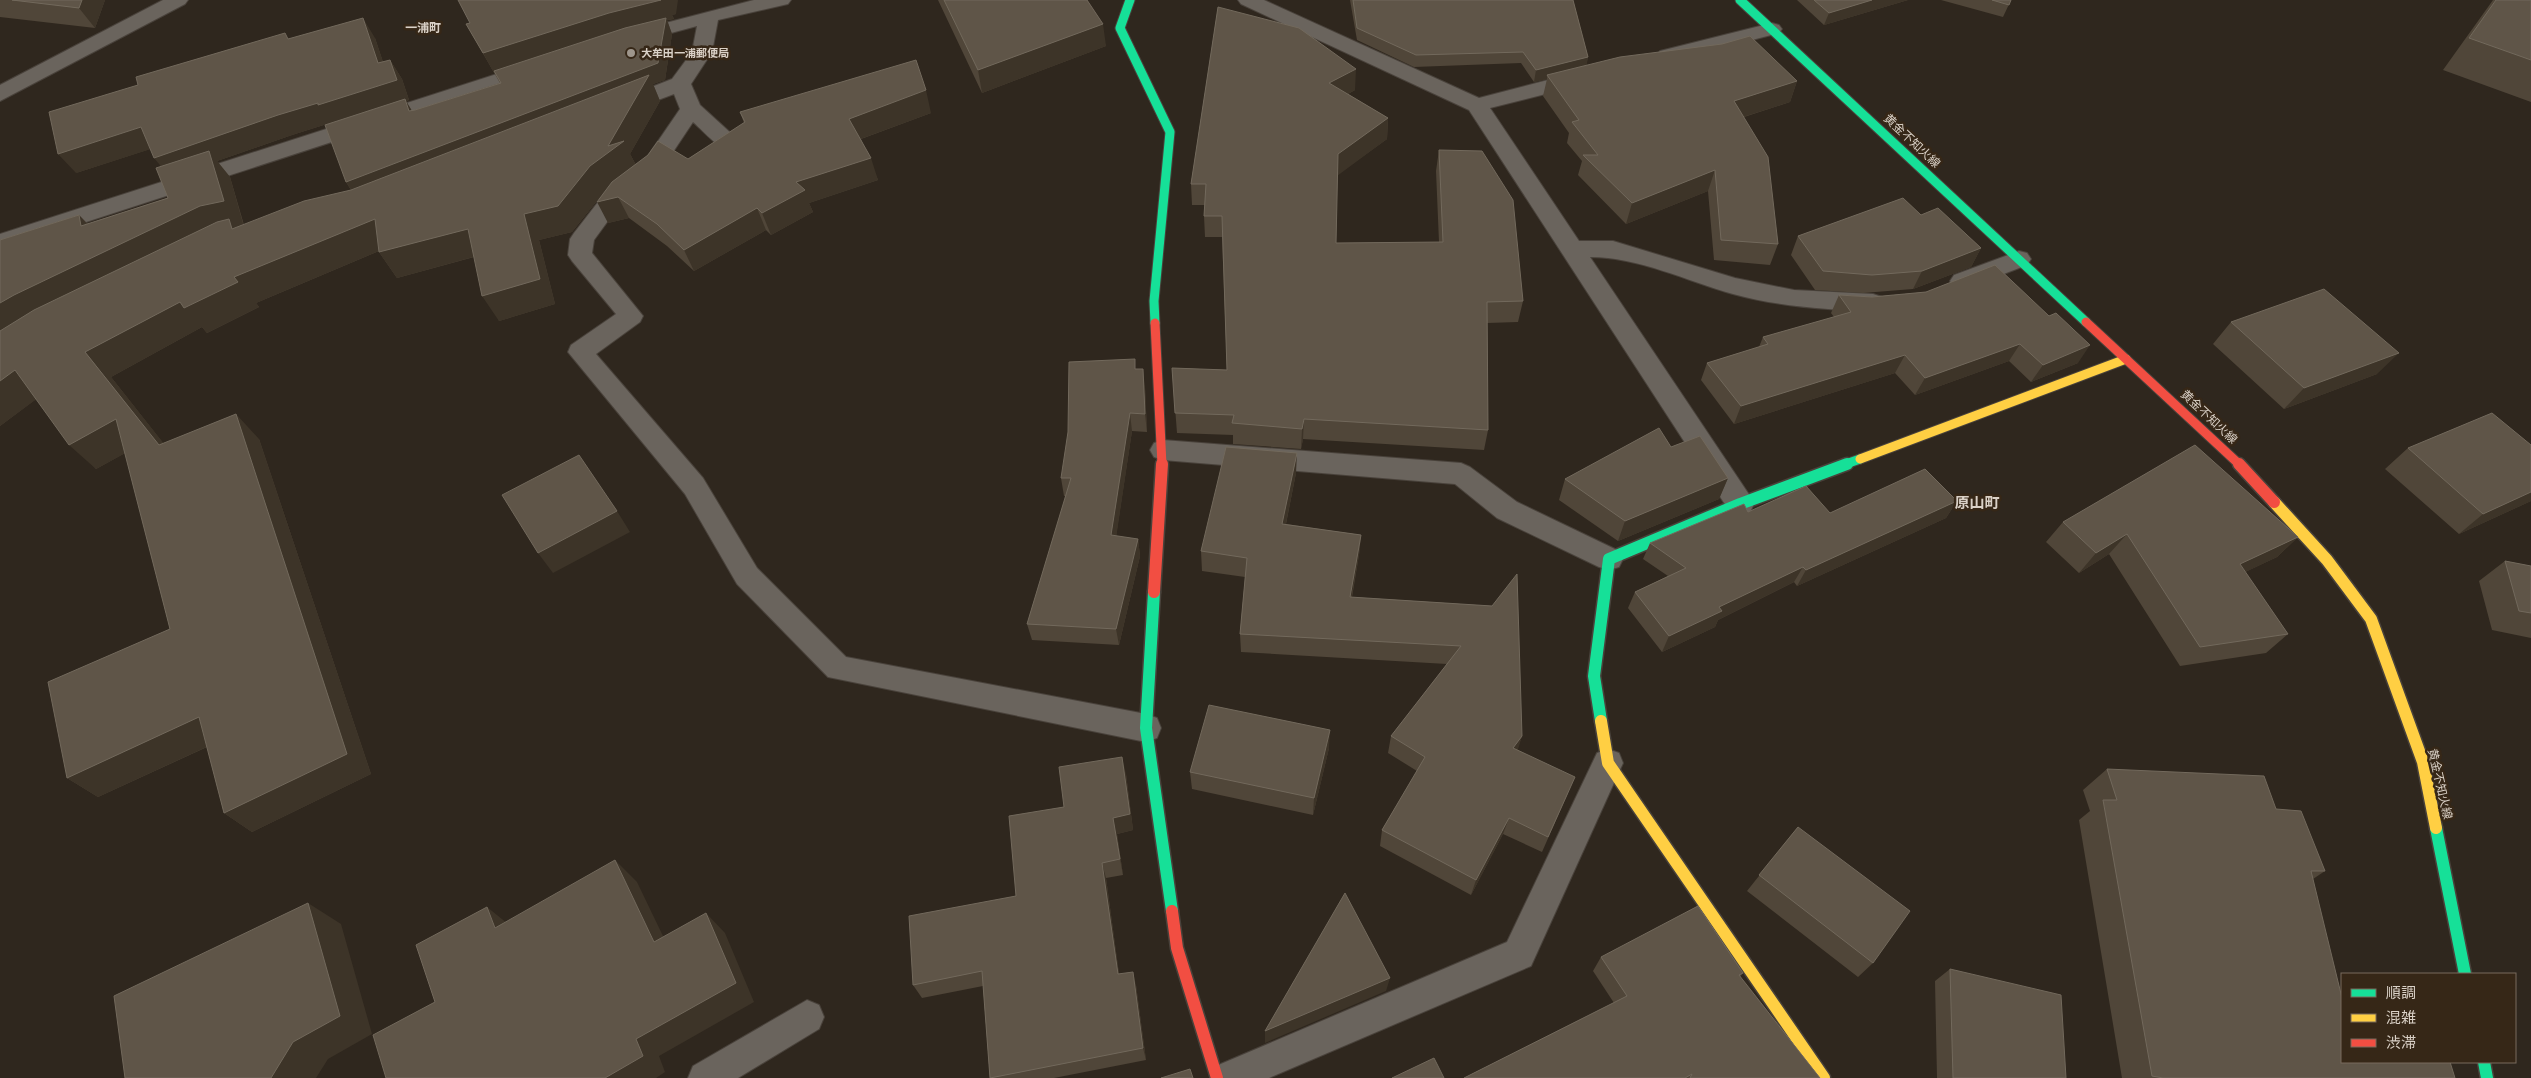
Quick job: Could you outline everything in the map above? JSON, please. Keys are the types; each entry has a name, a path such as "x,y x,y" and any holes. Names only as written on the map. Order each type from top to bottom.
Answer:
{"street":[{"path":"0,94 178,0"},
{"path":"616,42 709,16 781,0"},
{"path":"1130,0 1120,28 1170,132 1154,301 1163,450 1146,728 1177,948 1217,1078"},
{"path":"1248,0 1477,105 1740,504"},
{"name":"黄金不知火線","path":"1740,0 2239,464 2327,560 2371,620 2423,762 2465,973"},
{"path":"598,116 680,84 702,52 709,16"},
{"path":"1648,61 1772,29"},
{"path":"0,242 549,64"},
{"path":"1477,105 1600,73"},
{"path":"680,84 691,109 734,146"},
{"path":"691,109 649,170 612,198 582,239 580,255 631,316 580,352 694,486 747,576 838,668 1146,728"},
{"path":"1571,249 1614,249 1735,286 1794,299 1863,304 1898,301"},
{"path":"1942,289 2019,259"},
{"path":"1163,450 1461,474 1507,510 1609,559 1740,504 2126,359"},
{"path":"1609,559 1594,676 1608,763 1824,1078"},
{"path":"1228,1078 1519,954 1608,763"},
{"path":"705,1078 808,1017"},
{"path":"2484,1063 2487,1078"}],"building":[{"path":"12,0 82,0 79,8"},
{"path":"458,0 661,0 609,13 483,53 466,24 470,23"},
{"path":"944,0 1087,0 1103,24 978,70"},
{"path":"1353,0 1573,0 1588,57 1536,70 1523,52 1416,55 1357,28"},
{"path":"1814,0 1872,0 1829,13"},
{"path":"1992,0 2011,0 2009,5"},
{"path":"2496,0 2531,0 2531,60 2469,38"},
{"path":"1218,7 1299,28 1356,69 1329,83 1388,118 1338,154 1336,243 1443,242 1439,150 1482,151 1513,200 1523,301 1487,302 1488,430 1304,419 1302,429 1232,423 1234,415 1175,413 1172,368 1227,370 1222,216 1204,216 1206,184 1191,184"},
{"path":"363,18 378,63 390,60 397,80 318,105 318,103 278,115 154,158 141,127 58,154 49,112 138,85 136,77 285,33 288,39"},
{"path":"666,18 658,63 346,182 325,125 405,99 409,111 415,110 501,83 494,71 625,28"},
{"path":"1750,36 1797,81 1734,101 1768,157 1778,244 1721,240 1715,170 1632,203 1583,155 1598,155 1572,122 1579,120 1547,75 1620,57 1722,44"},
{"path":"916,60 926,90 849,119 871,158 796,182 805,190 762,213 757,208 684,250 657,224 618,197 597,202 612,182 648,155 658,141 688,159 745,122 740,112"},
{"path":"649,75 608,146 624,141 590,166 558,206 524,214 540,279 482,296 468,229 379,252 375,219 234,277 238,282 184,308 180,302 85,352 159,445 236,414 347,754 224,813 199,717 67,778 48,682 170,629 116,419 69,445 15,370 0,381 0,331 34,310 217,222 229,219 232,229 304,201 351,190"},
{"path":"209,151 224,201 200,206 0,303 0,240 79,215 81,226 168,198 156,168"},
{"path":"1903,198 1921,215 1938,208 1981,248 1922,271 1872,275 1823,271 1798,236"},
{"path":"1995,265 2049,316 2056,313 2090,345 2043,365 2020,344 1925,378 1905,355 1741,406 1707,363 1768,344 1763,337 1851,312 1839,295 1872,297 1926,292"},
{"path":"2324,289 2399,353 2304,388 2231,322"},
{"path":"1135,359 1135,369 1143,369 1145,414 1130,413 1111,535 1138,539 1116,629 1027,624 1071,478 1061,478 1068,432 1069,362"},
{"path":"2492,413 2531,445 2531,492 2483,514 2408,448"},
{"path":"1659,428 1671,447 1700,436 1728,478 1625,521 1565,479"},
{"path":"2195,445 2298,537 2240,564 2288,634 2200,647 2127,534 2096,553 2063,522"},
{"path":"1226,447 1297,453 1282,524 1361,535 1350,597 1492,606 1517,574 1522,736 1513,748 1575,777 1548,837 1509,818 1476,880 1382,830 1425,757 1391,736 1461,646 1240,634 1247,558 1201,551"},
{"path":"579,455 617,511 538,553 502,495"},
{"path":"1925,469 1957,501 1806,570 1803,567 1719,607 1722,611 1669,636 1635,592 1686,568 1650,543 1744,504 1748,512 1806,486 1830,513"},
{"path":"2505,561 2531,566 2531,613 2519,611"},
{"path":"1209,705 1330,730 1314,798 1190,772"},
{"path":"1122,757 1130,814 1113,818 1120,859 1102,863 1118,974 1133,972 1143,1048 990,1078 982,971 913,985 909,916 1016,896 1009,816 1064,807 1059,767"},
{"path":"2107,769 2264,776 2276,809 2301,811 2325,871 2311,871 2341,994 2341,1063 2450,1063 2455,1078 2163,1078 2152,1076 2103,800 2117,800"},
{"path":"1798,827 1910,911 1873,963 1759,875"},
{"path":"615,860 654,942 706,913 736,983 636,1039 643,1056 605,1078 386,1078 373,1035 435,1002 416,945 487,907 495,928"},
{"path":"1345,893 1390,978 1265,1031"},
{"path":"308,903 340,1016 293,1042 271,1078 125,1078 114,996"},
{"path":"1698,906 1743,973 1739,975 1820,1078 1690,1078 1692,1074 1685,1078 1464,1078 1627,996 1601,957"},
{"path":"1950,969 2061,995 2066,1078 1953,1078"},
{"path":"1434,1058 1444,1078 1392,1078"},
{"path":"1190,1069 1193,1078 1161,1078"}],"traffic: fast":[{"path":"1130,0 1120,28 1170,132 1154,301 1155,323"},
{"path":"1740,0 2086,322"},
{"path":"1601,721 1594,676 1609,559 1740,504 1860,459"},
{"path":"1154,592 1146,728 1172,911"},
{"path":"2436,828 2465,973"},
{"path":"2484,1063 2487,1078"}],"traffic: slow":[{"path":"1860,459 2126,359"},
{"path":"2274,502 2327,560 2371,619 2423,762 2436,828"},
{"path":"1601,721 1608,763 1824,1078"}],"traffic: jam":[{"path":"2086,322 2239,464 2274,502"},
{"path":"1154,592 1163,450 1155,323"},
{"path":"1172,911 1177,948 1217,1078"}],"place":[{"name":"大牟田一浦郵便局","path":"631,53"}],"district":[{"name":"一浦町","path":"423,28"},
{"name":"原山町","path":"1977,503"}]}
